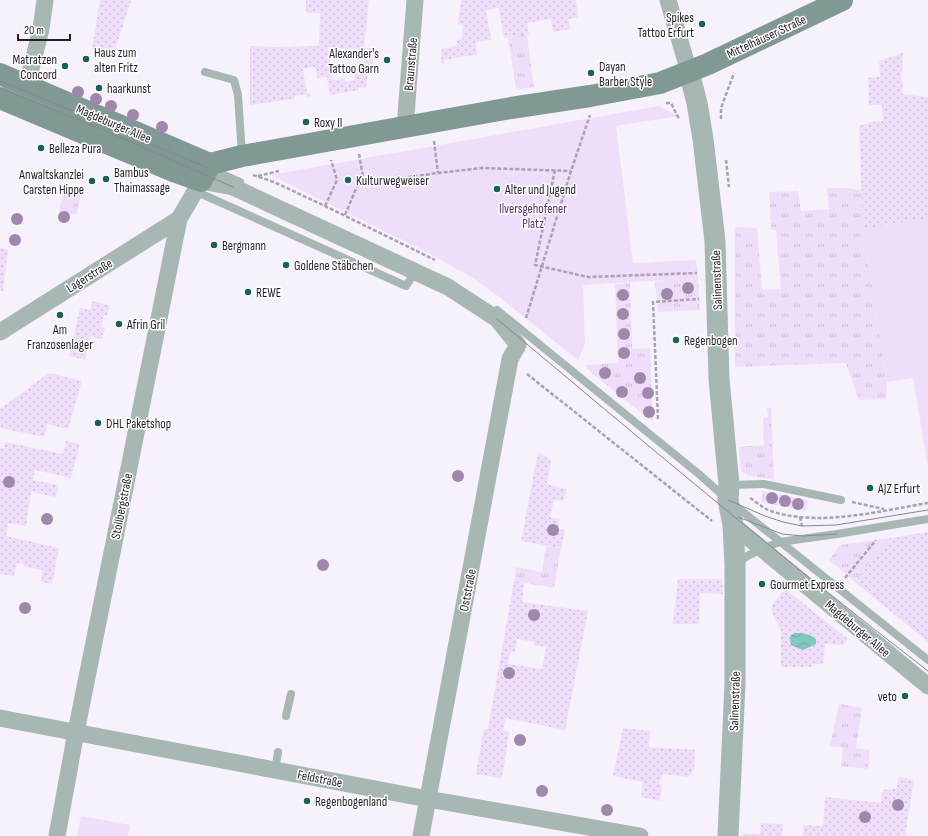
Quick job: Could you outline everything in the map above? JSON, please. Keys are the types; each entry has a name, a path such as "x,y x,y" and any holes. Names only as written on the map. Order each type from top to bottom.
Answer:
{"main road":[{"name":"Mittelhäuser Straße","path":"689,72 842,0"},
{"path":"203,176 242,156 660,83 689,72"},
{"name":"Magdeburger Allee","path":"0,74 27,85 203,176"},
{"name":"Magdeburger Allee","path":"0,98 176,172 203,176"}],"street":[{"path":"27,85 41,28 45,0"},
{"name":"Braunstraße","path":"405,127 415,0"},
{"name":"Salinenstraße","path":"668,0 697,103 703,139 715,241 719,379 728,492 724,524 736,565 735,684 728,836"},
{"name":"Magdeburger Allee","path":"203,176 233,187 448,288 497,319 518,345"},
{"name":"Stollbergstraße","path":"57,836 76,732 179,219 203,176"},
{"name":"Lagerstraße","path":"0,332 179,219"},
{"name":"Oststraße","path":"421,836 510,360 518,345"},
{"name":"Magdeburger Allee","path":"724,524 762,549 928,686"},
{"name":"Feldstraße","path":"0,718 428,799 640,836"}],"lane":[{"path":"205,72 234,80 238,95 242,156"},
{"path":"203,176 406,286 415,272"},
{"path":"203,176 290,204 452,280 474,294 502,313 700,475 728,492 780,542 928,660"},
{"path":"728,492 764,484 841,500"},
{"path":"736,565 762,549 780,542 928,519"},
{"path":"286,716 291,694"},
{"path":"275,770 278,752"}],"path":[{"path":"524,322 589,118 590,96"},
{"path":"431,122 438,173"},
{"path":"325,206 337,180 330,159"},
{"path":"345,215 358,184 482,168 571,171"},
{"path":"555,170 535,265 588,277 697,273 715,274"},
{"path":"258,176 345,215 406,246"},
{"path":"658,419 653,302 704,298"},
{"path":"528,374 724,524"},
{"path":"841,500 885,510"},
{"path":"800,517 835,518 928,503"},
{"path":"844,580 877,539"}],"green space":[{"path":"100,0 131,0 113,57 92,49"},
{"path":"306,0 369,0 364,48 374,48 372,73 368,72 366,87 330,95 327,77 317,78 315,67 303,69 307,92 312,96 307,97 306,94 294,96 294,99 250,105 250,46 319,46 320,13 306,13","holes":["328,47 364,50 366,68 353,68 355,80 345,82 345,79 333,80"]},
{"path":"461,0 576,0 578,17 568,19 570,29 553,32 551,19 527,23 529,34 504,38 499,8 486,10 491,40 476,42 477,55 445,60 444,64 441,63 442,49 457,46 457,40 462,39 463,25 458,24"},
{"path":"529,34 527,36 534,87 516,90 508,37"},
{"path":"903,53 901,81 903,82 902,94 928,97 928,218 863,229 859,126 870,122 883,121 882,105 869,105 868,78 880,77 879,61"},
{"name":"Ilversgehofener Platz","path":"659,106 679,116 616,126 633,263 696,260 698,278 583,285 585,344 578,360 498,296 471,277 423,250 270,175"},
{"path":"65,187 81,192 77,215 59,212"},
{"path":"827,188 849,188 862,191 863,229 887,382 886,399 859,400 846,363 735,367 735,227 757,228 762,290 781,289 776,230 771,230 769,192 798,191 801,211 829,209"},
{"path":"928,218 928,468 913,378 887,382 863,229"},
{"path":"0,248 8,249 3,292 0,288"},
{"path":"698,278 700,310 658,312 655,281"},
{"path":"630,283 632,349 650,348 653,422 587,369 586,365 618,363 615,284"},
{"path":"92,301 110,305 107,316 104,315 101,327 105,328 102,339 90,336 85,360 69,356 80,308 90,310"},
{"path":"49,373 82,381 68,429 47,424 44,437 0,428 0,409"},
{"path":"767,408 771,408 774,480 747,475 741,471 739,447 764,445 763,418 768,417"},
{"path":"66,441 80,444 71,478 35,470 33,480 58,485 56,497 31,492 26,526 8,523 6,536 59,548 52,584 41,582 43,570 24,567 24,564 17,563 14,576 0,574 0,448 4,448 5,442 63,454"},
{"path":"538,452 551,460 547,484 567,489 563,501 554,500 550,517 560,519 558,529 565,530 561,548 521,541"},
{"path":"763,491 808,500 806,511 761,502"},
{"path":"928,532 928,642 855,582 890,538"},
{"path":"890,538 855,582 829,560 840,545"},
{"path":"546,546 561,548 554,588 514,581 516,567 542,572"},
{"path":"678,579 722,579 723,594 700,593 699,624 673,624"},
{"path":"514,581 524,583 522,602 588,611 565,730 506,718 503,730 509,732 504,768 501,778 476,774 484,729 488,729","holes":["517,639 534,642 534,645 546,647 542,669 508,664 510,652 515,652"]},
{"path":"785,589 848,639 844,645 825,644 823,664 812,664 812,667 781,667 781,631 771,610 772,605"},
{"path":"839,704 862,708 856,748 870,750 868,769 841,766 843,747 830,746"},
{"path":"623,728 650,731 649,747 695,750 694,770 688,777 663,774 659,784 662,785 660,801 641,797 643,782 613,776"},
{"path":"899,777 914,780 905,836 803,836 803,825 823,826 825,797 881,803 883,790 896,789"},
{"path":"81,816 130,825 128,836 77,836"},
{"path":"761,823 783,824 782,836 743,836 743,834 760,834"}],"water":[{"path":"795,633 811,636 816,639 816,644 803,650 791,645 791,635"}],"tram line":[{"path":"0,81 95,120"},
{"path":"0,88 108,132 233,187"},
{"path":"108,126 208,168"},
{"path":"497,319 764,541 928,671"},
{"path":"728,500 765,516 802,526 836,525 928,510"},
{"path":"738,517 782,534 803,536 837,534"}],"place":[{"name":"Spikes Tattoo Erfurt","path":"702,24"},
{"name":"Haus zum alten Fritz","path":"86,59"},
{"name":"Alexander's Tattoo Garn","path":"387,60"},
{"name":"Matratzen Concord","path":"65,66"},
{"name":"Dayan Barber Style","path":"591,73"},
{"name":"haarkunst","path":"99,88"},
{"name":"Roxy II","path":"306,122"},
{"name":"Belleza Pura","path":"41,148"},
{"name":"Bambus Thaimassage","path":"106,179"},
{"name":"Kulturwegweiser","path":"348,180"},
{"name":"Anwaltskanzlei Carsten Hippe","path":"92,181"},
{"name":"Alter und Jugend","path":"497,189"},
{"name":"Bergmann","path":"214,245"},
{"name":"Goldene Stäbchen","path":"286,265"},
{"name":"REWE","path":"248,292"},
{"name":"Am Franzosenlager","path":"60,315"},
{"name":"Afrin Gril","path":"119,324"},
{"name":"Regenbogen","path":"676,340"},
{"name":"DHL Paketshop","path":"98,423"},
{"name":"AJZ Erfurt","path":"870,488"},
{"name":"Gourmet Express","path":"762,584"},
{"name":"veto","path":"905,696"},
{"name":"Regenbogenland","path":"307,801"}]}
